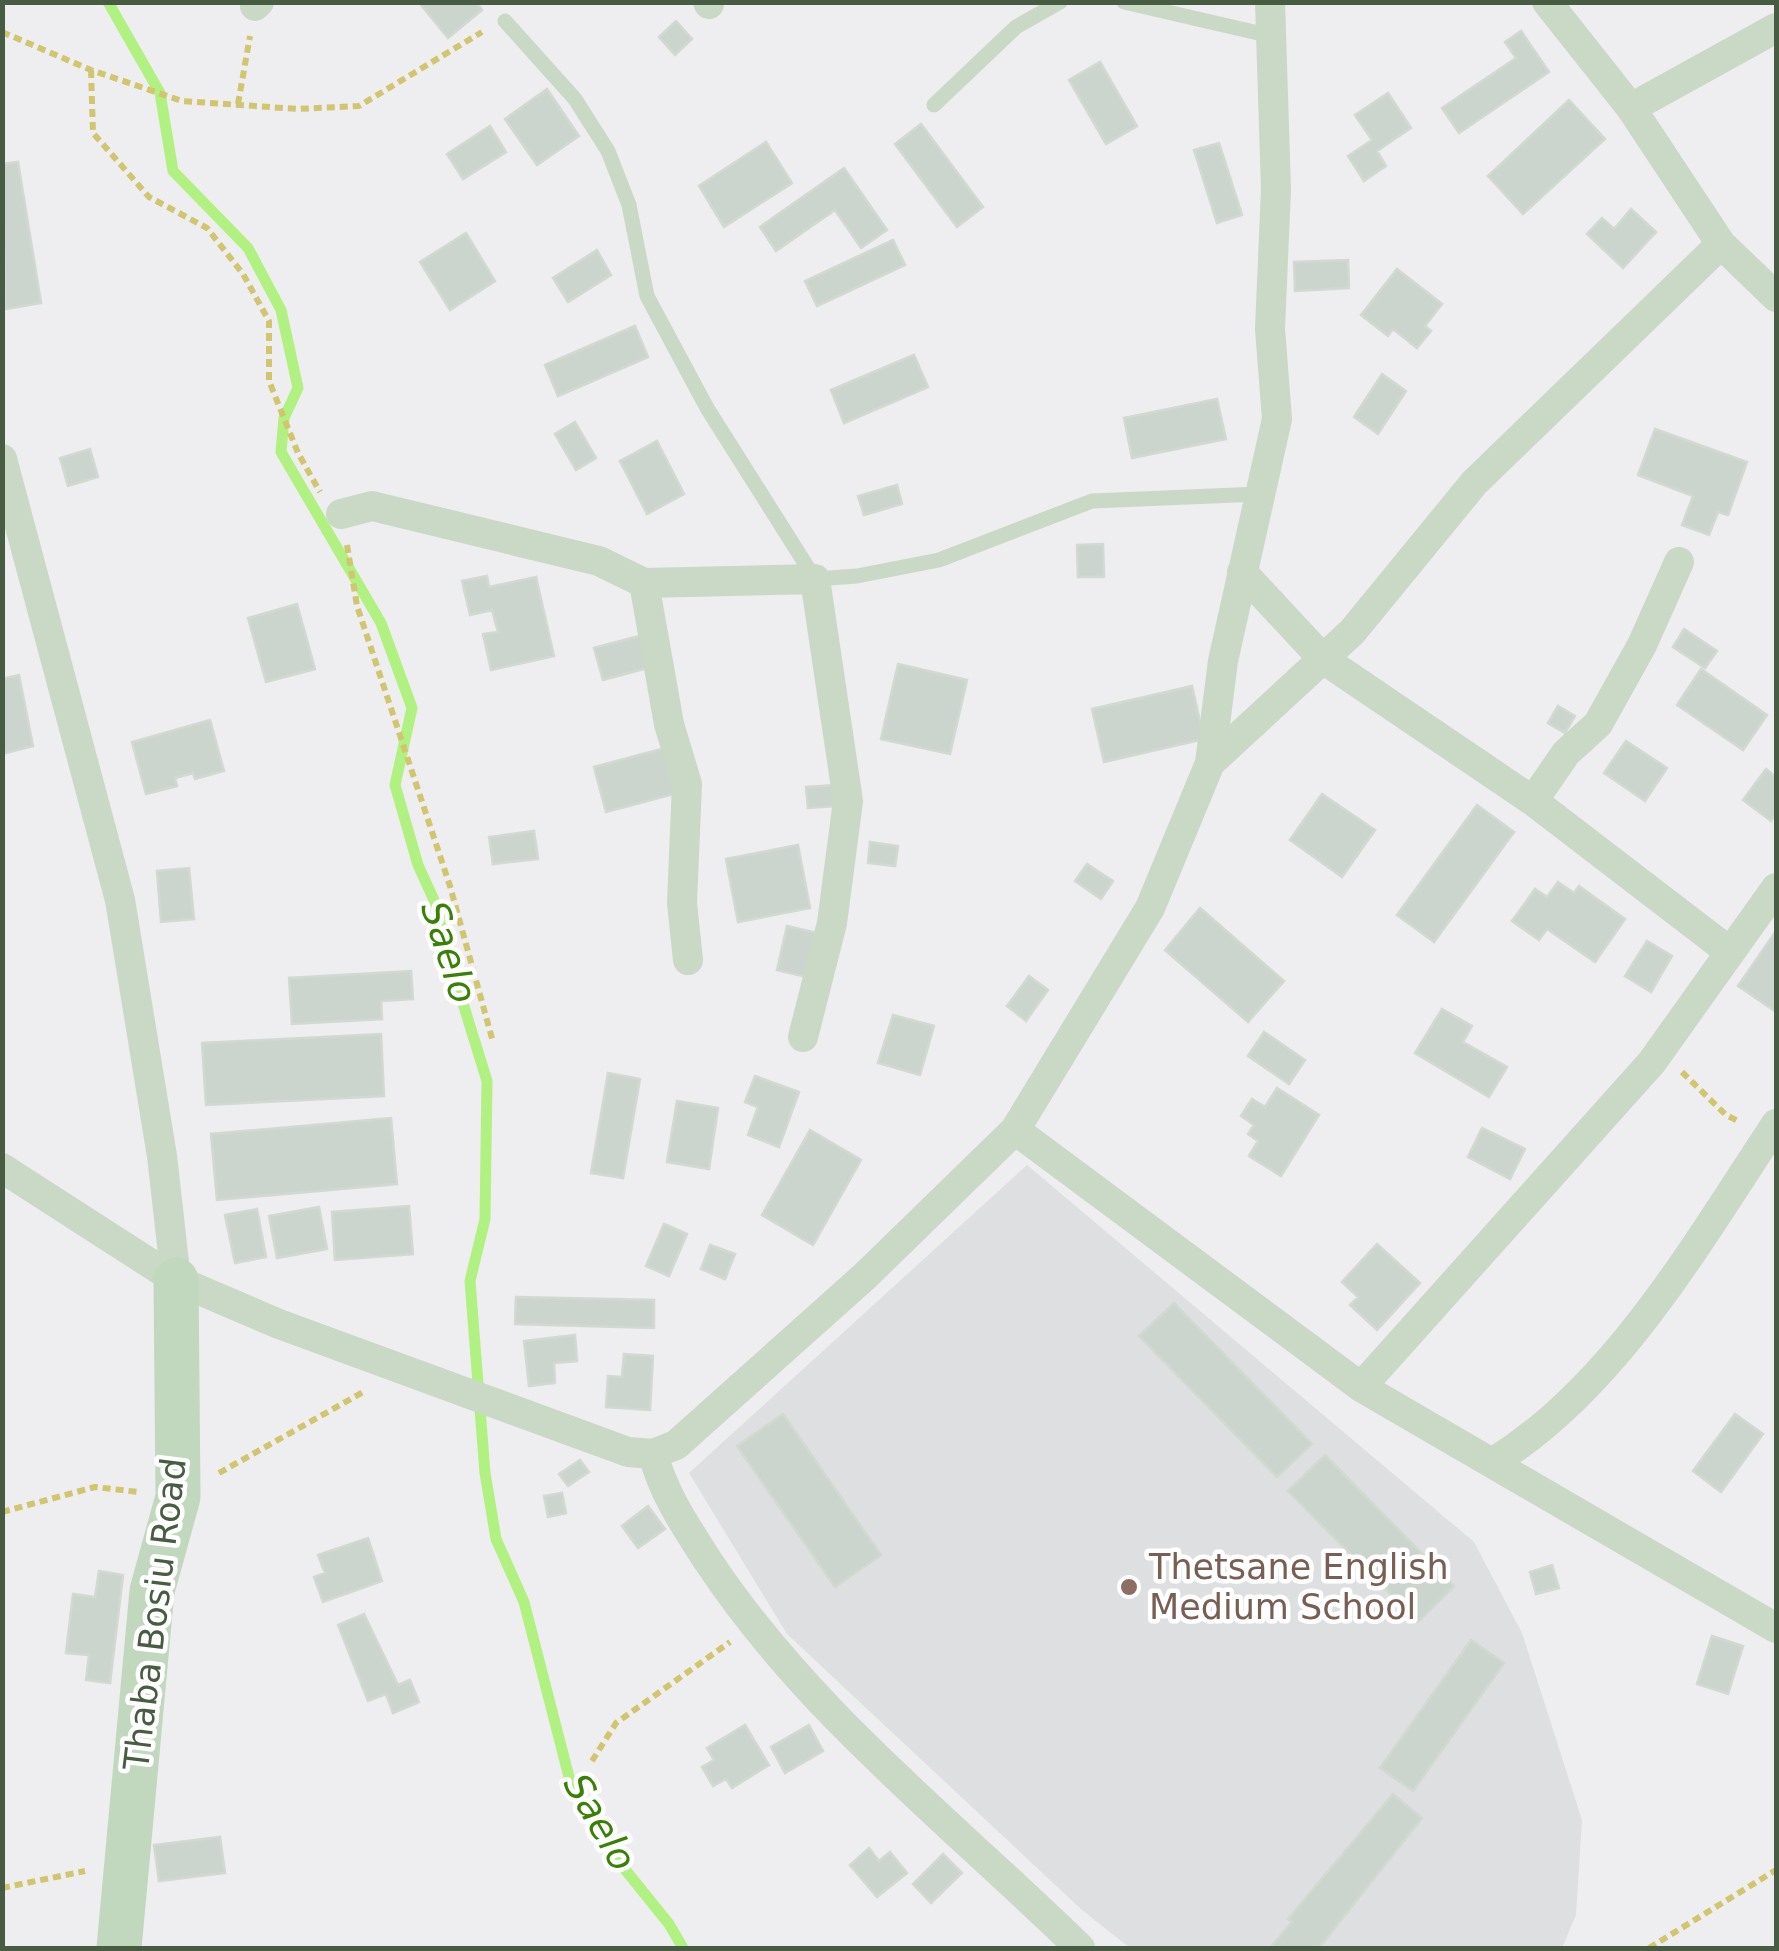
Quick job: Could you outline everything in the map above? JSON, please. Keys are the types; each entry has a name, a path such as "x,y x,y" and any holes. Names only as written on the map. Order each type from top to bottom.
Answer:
{"street":[{"path":"2,1168 176,1280 279,1324 628,1452 653,1454 676,1445 708,1420 1015,1130 1150,908 1210,763 1223,661 1276,420 1270,329 1276,189 1270,2"},
{"path":"1547,2 1631,108 1721,244 1776,296"},
{"path":"1631,108 1776,28"},
{"path":"1210,763 1352,632 1474,484 1721,244"},
{"path":"2,459 120,900 162,1156 176,1280"},
{"path":"341,514 372,506 599,561 644,583 815,578 821,638 833,674 848,801 832,923 803,1037"},
{"path":"1534,801 1566,754 1598,724 1642,645 1679,562"},
{"path":"1242,572 1323,659 1534,801 1730,952"},
{"path":"644,583 669,724 688,784 682,903 688,960"},
{"path":"1360,1387 1652,1062 1776,888"},
{"path":"1495,1461 1530,1440 1642,1324 1762,1125"},
{"path":"1015,1130 1360,1387 1495,1461 1776,1628"},
{"name":"Thaba Bosiu Road","path":"119,1948 152,1591 178,1496 176,1280"},
{"path":"653,1454 663,1493 750,1626 876,1758 1080,1948"}],"lane":[{"path":"934,105 1016,27 1060,2"},
{"path":"1124,2 1270,36"},
{"path":"505,20 575,99 608,151 629,205 646,296 707,408 815,578 858,576 940,560 1092,501 1260,494"}],"path":[{"path":"238,104 257,4"},
{"path":"2,32 91,70 182,101 298,109 359,106 505,20"},
{"path":"1652,1062 1680,1071 1726,1115 1762,1125"},
{"path":"2,1512 95,1488 178,1496 406,1368"},
{"path":"592,1760 616,1723 700,1668 750,1626"},
{"path":"2,1888 127,1862"},
{"path":"1649,1948 1776,1870"}],"shaded area":[{"name":"Thetsane English Medium School","path":"1027,1165 1474,1542 1522,1633 1582,1820 1576,1915 1562,1948 1130,1948 1082,1910 787,1634 689,1473"}],"building":[{"path":"476,2 482,10 448,38 421,5"},
{"path":"676,21 692,39 675,55 659,37"},
{"path":"1521,31 1549,72 1459,133 1442,108 1516,58 1505,42"},
{"path":"1100,62 1137,126 1106,144 1069,80"},
{"path":"547,89 579,136 537,165 505,119"},
{"path":"1388,93 1411,128 1377,151 1386,166 1364,181 1348,156 1372,140 1355,115"},
{"path":"1569,100 1605,139 1523,214 1488,176"},
{"path":"921,124 983,207 957,227 895,144"},
{"path":"490,126 506,152 463,179 447,154"},
{"path":"766,142 792,183 724,227 699,186"},
{"path":"1219,143 1242,215 1217,223 1194,150"},
{"path":"18,162 41,303 6,309 2,164"},
{"path":"844,168 887,230 861,248 835,210 776,251 760,227"},
{"path":"1631,209 1656,232 1623,268 1587,234 1602,218 1614,229"},
{"path":"466,233 495,281 450,310 420,262"},
{"path":"893,240 905,265 817,306 805,281"},
{"path":"597,250 611,275 568,302 553,278"},
{"path":"1348,260 1349,288 1295,291 1294,262"},
{"path":"1397,269 1442,304 1425,326 1431,331 1417,348 1393,329 1388,336 1361,315"},
{"path":"635,326 648,357 558,396 545,365"},
{"path":"914,355 928,387 844,423 831,390"},
{"path":"1382,374 1406,391 1378,434 1354,417"},
{"path":"1217,399 1226,439 1132,458 1124,418"},
{"path":"575,422 596,458 576,470 555,434"},
{"path":"1655,429 1747,462 1728,515 1718,512 1709,535 1682,525 1693,496 1638,475"},
{"path":"657,441 684,494 647,514 620,461"},
{"path":"90,449 98,477 68,486 60,458"},
{"path":"897,485 902,504 864,515 858,496"},
{"path":"1103,544 1104,577 1078,577 1077,545"},
{"path":"487,576 489,587 536,577 554,656 491,670 483,634 498,632 492,610 470,615 462,581"},
{"path":"297,604 315,669 266,682 248,618"},
{"path":"1684,629 1717,651 1705,668 1673,647"},
{"path":"643,635 651,667 603,680 594,648"},
{"path":"898,664 967,680 950,754 881,739"},
{"path":"1701,669 1767,715 1743,750 1677,705"},
{"path":"19,675 33,746 2,754 2,679"},
{"path":"1192,686 1204,739 1104,762 1092,709"},
{"path":"1558,706 1575,716 1565,733 1548,723"},
{"path":"210,720 224,771 195,779 193,773 175,778 177,786 146,794 132,742"},
{"path":"1626,741 1667,768 1645,801 1604,773"},
{"path":"665,748 677,793 606,812 594,767"},
{"path":"1766,769 1776,777 1776,813 1771,821 1743,800"},
{"path":"836,785 837,806 808,808 806,787"},
{"path":"1322,794 1375,830 1342,877 1290,840"},
{"path":"1477,805 1514,832 1434,942 1397,915"},
{"path":"534,831 538,859 493,864 489,837"},
{"path":"870,842 898,846 895,866 868,863"},
{"path":"798,845 810,908 738,922 726,859"},
{"path":"1087,864 1113,881 1101,899 1075,881"},
{"path":"189,868 194,919 161,922 157,871"},
{"path":"1558,882 1574,893 1579,886 1625,919 1595,962 1547,929 1539,940 1512,921 1535,889 1547,897"},
{"path":"1200,908 1284,981 1248,1022 1165,950"},
{"path":"787,926 821,934 811,978 777,970"},
{"path":"1776,931 1776,1012 1738,986"},
{"path":"1647,941 1672,956 1651,992 1625,976"},
{"path":"411,971 413,999 381,1001 382,1019 292,1024 289,978"},
{"path":"1029,976 1048,990 1026,1021 1007,1006"},
{"path":"1442,1009 1472,1026 1463,1042 1507,1067 1489,1097 1415,1053"},
{"path":"893,1015 934,1026 920,1075 878,1063"},
{"path":"1264,1032 1305,1060 1289,1084 1248,1056"},
{"path":"381,1034 384,1096 206,1105 202,1043"},
{"path":"608,1073 640,1079 623,1178 591,1173"},
{"path":"755,1076 799,1092 779,1147 748,1135 758,1107 745,1102"},
{"path":"1277,1088 1319,1115 1281,1176 1249,1156 1258,1141 1248,1134 1254,1125 1241,1116 1252,1099 1265,1107"},
{"path":"677,1101 718,1108 709,1169 667,1162"},
{"path":"391,1118 397,1184 217,1200 211,1134"},
{"path":"1482,1128 1525,1149 1510,1179 1468,1157"},
{"path":"810,1130 861,1160 813,1245 762,1215"},
{"path":"409,1206 413,1254 335,1260 332,1212"},
{"path":"319,1207 327,1249 277,1258 269,1216"},
{"path":"257,1209 266,1257 235,1263 225,1215"},
{"path":"664,1224 687,1234 669,1276 646,1266"},
{"path":"1377,1244 1420,1283 1377,1330 1350,1305 1358,1297 1342,1282"},
{"path":"710,1245 735,1254 725,1279 701,1269"},
{"path":"516,1297 654,1300 654,1328 515,1324"},
{"path":"1174,1303 1312,1444 1277,1477 1139,1336"},
{"path":"575,1335 577,1361 554,1363 555,1383 529,1386 524,1341"},
{"path":"624,1354 653,1356 650,1410 606,1407 608,1376 622,1377"},
{"path":"783,1414 881,1555 835,1587 737,1446"},
{"path":"1735,1414 1763,1434 1721,1492 1693,1471"},
{"path":"1325,1455 1454,1586 1418,1622 1288,1491"},
{"path":"580,1460 589,1472 568,1486 559,1474"},
{"path":"562,1493 566,1513 548,1517 544,1496"},
{"path":"648,1506 665,1529 638,1548 622,1526"},
{"path":"368,1538 382,1581 323,1602 314,1577 325,1573 318,1555"},
{"path":"1552,1565 1559,1588 1536,1594 1530,1572"},
{"path":"99,1571 123,1575 110,1683 86,1680 89,1655 66,1653 73,1594 95,1597"},
{"path":"364,1614 398,1685 410,1680 419,1702 393,1713 386,1694 368,1701 338,1625"},
{"path":"1712,1636 1743,1646 1728,1694 1697,1684"},
{"path":"1471,1640 1504,1663 1413,1791 1380,1768"},
{"path":"745,1725 769,1765 732,1788 726,1779 713,1786 702,1767 714,1760 707,1748"},
{"path":"809,1725 823,1751 785,1773 771,1747"},
{"path":"1393,1794 1422,1818 1319,1948 1270,1948 1292,1922 1288,1919"},
{"path":"220,1837 225,1873 159,1881 154,1845"},
{"path":"869,1848 879,1861 890,1852 907,1873 877,1897 850,1865"},
{"path":"943,1854 962,1873 931,1903 913,1884"}],"waterway":[{"name":"Saelo","path":"108,2 160,93 173,171 248,248 281,310 298,388 284,418 281,452 381,623 412,708 395,785 418,865 444,922 461,997 487,1081 485,1219 470,1281 485,1473 496,1539 524,1602 569,1777 615,1857 669,1924 683,1948"}],"place":[{"name":"Thetsane English Medium School","path":"1129,1587"}]}
